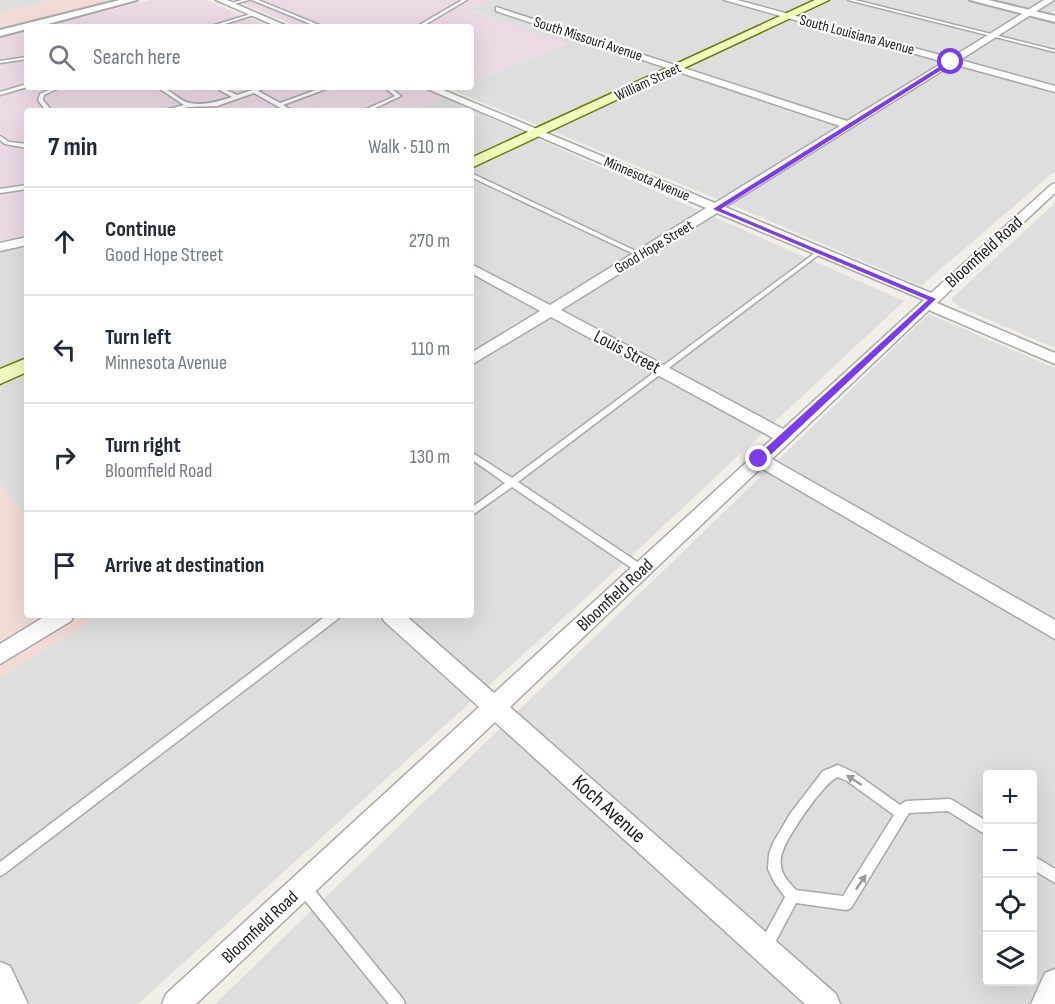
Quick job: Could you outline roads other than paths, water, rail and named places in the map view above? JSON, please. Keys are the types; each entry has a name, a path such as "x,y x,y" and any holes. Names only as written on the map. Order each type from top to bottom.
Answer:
{"main road":[{"name":"William Street","path":"474,163 824,0"},
{"path":"0,376 24,365"}],"street":[{"path":"36,24 132,0"},
{"path":"220,0 278,24"},
{"name":"South Louisiana Avenue","path":"728,0 1055,89"},
{"path":"975,0 1032,11"},
{"path":"990,0 1055,17"},
{"name":"Good Hope Street","path":"474,358 1050,0"},
{"name":"South Missouri Avenue","path":"499,9 848,125"},
{"path":"0,33 24,27"},
{"name":"Minnesota Avenue","path":"435,90 819,252 1055,359"},
{"name":"Bloomfield Road","path":"176,1004 496,708 783,436 1055,187"},
{"path":"0,248 24,242"},
{"name":"Louis Street","path":"474,270 783,436"},
{"path":"759,459 1055,630"},
{"path":"0,655 59,618"},
{"name":"Koch Avenue","path":"394,618 826,1004"},
{"path":"0,976 14,1004"},
{"path":"1045,1004 1055,983"}],"lane":[{"path":"230,4 247,0"},
{"path":"254,0 314,24"},
{"path":"423,24 465,0"},
{"path":"850,0 1055,51"},
{"path":"220,24 255,14"},
{"path":"0,62 24,58"},
{"path":"0,94 24,87"},
{"path":"47,108 40,100 42,94 52,90"},
{"path":"164,90 188,105"},
{"path":"221,90 236,98"},
{"path":"176,108 188,105 217,104 257,90"},
{"path":"279,105 321,90"},
{"path":"372,108 399,96 390,90"},
{"path":"254,91 284,108"},
{"path":"0,138 7,143"},
{"path":"0,144 24,146"},
{"path":"474,176 640,255"},
{"path":"0,191 24,187"},
{"path":"474,511 819,252"},
{"path":"474,457 642,570"},
{"path":"0,870 331,618"},
{"path":"902,814 851,777 838,771 827,775 776,847 774,865 779,881 793,896 846,903 902,814 906,807 950,805 983,827"},
{"path":"1037,864 1055,877"},
{"path":"303,887 398,1004"},
{"path":"764,948 793,896"}]}
